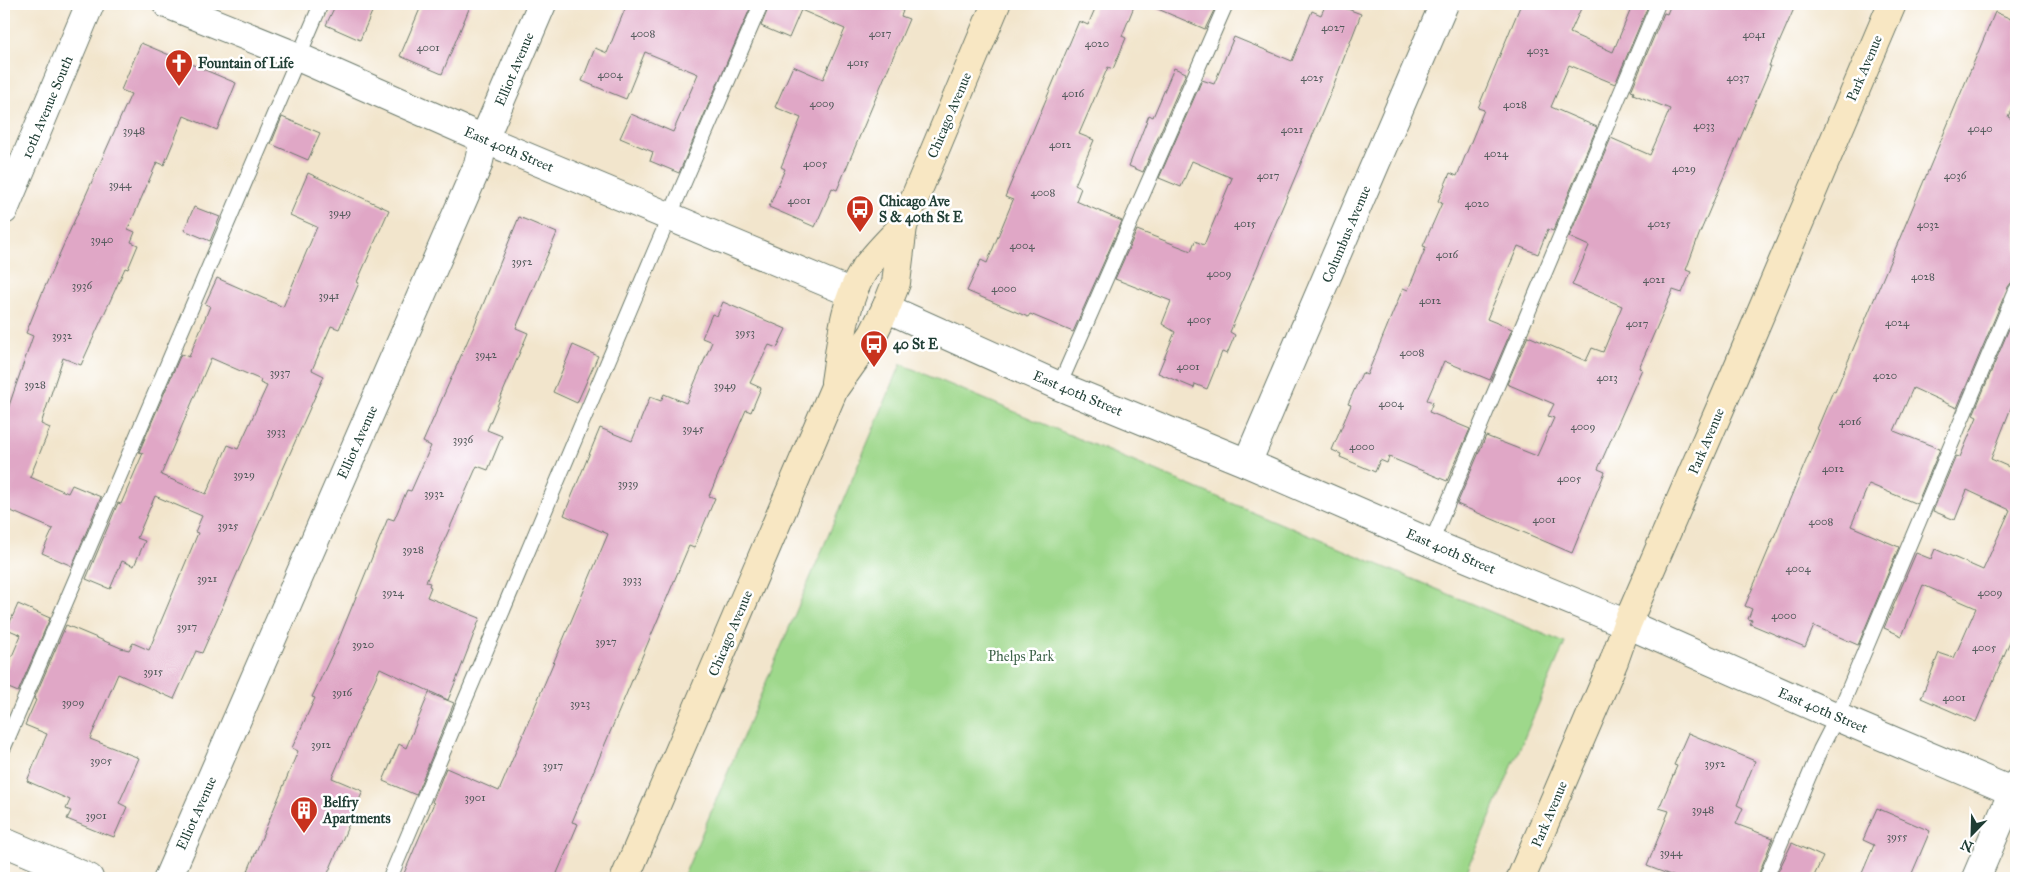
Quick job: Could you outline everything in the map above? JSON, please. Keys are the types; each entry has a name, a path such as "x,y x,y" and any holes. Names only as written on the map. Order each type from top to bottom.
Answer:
{"street":[{"name":"10th Avenue South","path":"4,210 90,4"},
{"name":"East 40th Street","path":"167,4 852,293"},
{"name":"Elliot Avenue","path":"168,878 478,165 484,139 542,4"},
{"name":"Chicago Avenue","path":"625,878 834,389 873,334 886,308 896,283 903,226 996,4"},
{"name":"Columbus Avenue","path":"1247,464 1444,4"},
{"name":"Park Avenue","path":"1521,878 1613,663 1627,624 1892,4"},
{"name":"Chicago Avenue","path":"834,389 845,321 852,293 865,269 903,226"},
{"name":"East 40th Street","path":"886,308 1059,386 1627,624 1837,717 2015,789"},
{"path":"1976,878 2015,789"},
{"path":"4,842 89,878"}],"lane":[{"path":"4,747 321,4"},
{"path":"390,878 762,4"},
{"path":"1059,386 1226,4"},
{"path":"1431,543 1658,4"},
{"path":"1766,878 1820,750 1837,717 2016,290"}],"green space":[{"name":"Phelps Park","path":"901,364 1565,643 1464,878 683,878"}],"building":[{"path":"336,4 353,4 372,12 360,40 326,25"},
{"path":"422,4 471,4 442,74 400,56"},
{"path":"627,4 752,4 679,173 650,161 653,152 620,138 631,114 673,132 698,74 645,52 626,99 582,81 595,48 607,53"},
{"path":"770,4 887,4 903,11 901,16 909,19 837,190 832,188 815,227 769,207 785,169 781,167 801,118 775,107 793,66 823,79 845,29 801,10 789,38 761,26"},
{"path":"1097,4 1135,4 1122,36 1126,38 1113,69 1108,67 1079,134 1094,140 1075,185 1081,188 1076,201 1122,221 1073,332 1030,314 1028,317 967,291 981,260 987,263 1013,200 1005,197 1079,21 1088,25"},
{"path":"1146,4 1217,4 1205,29"},
{"path":"1326,4 1334,4 1361,14 1330,94 1230,332 1235,335 1227,354 1222,352 1207,389 1195,384 1194,388 1158,373 1175,332 1162,324 1171,301 1115,279 1137,230 1191,251 1195,241 1204,245 1232,178 1192,161 1181,187 1159,178 1202,80 1214,84 1234,37 1292,61 1312,11 1321,15"},
{"path":"1521,4 1583,4 1570,33 1613,52 1633,4 1648,6 1615,84 1569,65 1551,107 1597,127 1553,231 1548,229 1538,254 1518,246 1487,319 1512,329 1490,380 1444,361 1427,400 1433,402 1429,412 1470,429 1447,481 1389,457 1387,463 1380,460 1375,472 1340,457 1341,454 1332,450 1351,405 1348,404 1362,373 1367,375 1403,288 1408,290 1426,247 1423,246 1442,203 1438,201 1450,173 1457,176 1484,110 1478,108"},
{"path":"1671,4 1796,4 1699,235 1686,270 1691,272 1682,293 1673,290 1639,368 1642,369 1598,469 1605,472 1572,553 1457,504 1486,436 1537,456 1554,418 1548,416 1554,404 1507,384 1528,336 1586,361 1592,348 1603,352 1622,306 1572,285 1589,246 1569,237 1611,138 1650,155 1670,109 1633,94 1634,92 1631,91 1664,13 1667,14"},
{"path":"1995,12 2016,21 2016,97 2008,117 2016,121 2016,281 2008,287 1957,408 1913,388 1894,431 1940,449 1917,504 1869,484 1851,526 1899,547 1858,645 1814,626 1805,647 1750,624 1752,620 1748,619 1752,609 1745,606 1819,430 1817,429 1833,391 1835,392"},
{"path":"141,43 236,83 217,130 184,116 164,165 157,162 128,229 135,232 131,242 138,245 128,269 125,268 81,365 63,358 41,424 50,428 30,477 68,493 72,485 101,497 72,566 42,553 53,529 4,508 4,420 33,336 26,333 131,94 121,90"},
{"path":"1174,68 1186,73 1143,172 1129,166 1149,115 1153,117"},
{"path":"282,117 320,133 308,160 271,144"},
{"path":"308,173 389,210 357,282 359,283 339,329 331,326 312,370 324,376 202,653 196,651 174,699 118,674 90,739 139,758 119,803 127,807 114,837 106,835 67,819 71,811 66,809 70,800 27,781 47,734 25,725 36,700 34,699 66,625 121,648 129,650 133,643 149,650 198,533 195,532 202,516 155,496 137,538 145,541 134,566 122,561 110,589 86,579 118,503 121,504 143,453 139,452 181,354 189,357 210,306 205,304 217,278 283,307 317,227 290,215","holes":["211,358 261,380 260,383 267,386 238,449 228,445 206,494 161,475"]},
{"path":"194,207 220,217 210,241 184,230"},
{"path":"519,217 557,233 516,328 528,333 487,430 502,436 488,470 477,466 426,582 430,583 429,586 431,587 427,597 480,618 448,700 380,668 332,778 363,791 326,878 245,878 298,751 292,748 315,698 312,697 336,646 388,518 394,520 407,490 411,491 431,446 423,442 475,324"},
{"path":"723,302 786,329 777,348 769,345 750,383 761,388 751,412 746,410 709,496 715,498 694,548 689,546 572,822 578,824 555,878 402,878 434,803 432,802 446,768 499,791 608,534 564,515 600,428 632,441 650,397 661,401 664,394 686,403 712,342 702,338 712,314 717,316"},
{"path":"2016,312 2016,395 1991,459 2016,470 2016,627 1976,722 1921,698 1939,653 1954,658 1976,608 1923,585 1902,636 1884,628 1916,553 1931,559 1935,549 1983,570 2010,510 1967,490 1955,520 1933,511 1956,456 1960,457 1977,417 1973,415"},
{"path":"573,345 598,356 577,403 553,392"},
{"path":"18,604 50,618 18,692 4,686 4,675 21,635 7,629"},
{"path":"429,693 454,703 416,795 383,781 399,744 406,748"},
{"path":"1688,733 1755,761 1737,805 1743,808 1736,824 1773,838 1757,878 1678,878 1647,866 1669,811 1659,808 1677,766 1674,765"},
{"path":"1877,808 1930,831 1910,878 1860,878 1874,845 1863,840"},
{"path":"1792,843 1823,857 1813,878 1775,878"}],"place":[{"name":"Fountain of Life","path":"179,87"},
{"name":"Chicago Ave S & 40th St E","path":"860,233"},
{"name":"40 St E","path":"874,368"},
{"name":"Belfry Apartments","path":"304,834"}]}
